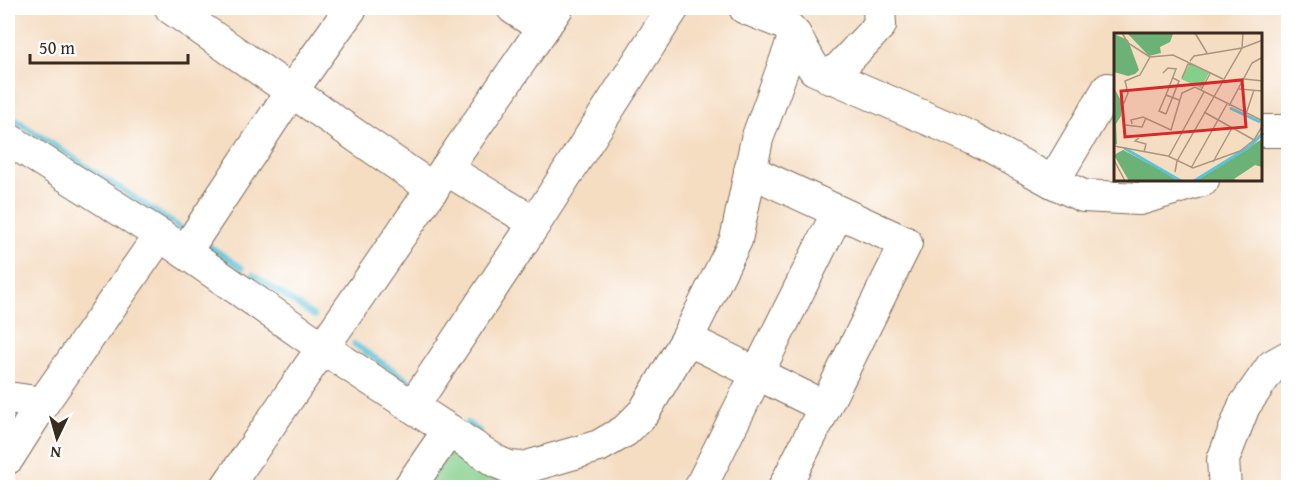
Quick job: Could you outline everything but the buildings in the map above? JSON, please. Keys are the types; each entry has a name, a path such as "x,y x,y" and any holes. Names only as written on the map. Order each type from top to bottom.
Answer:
{"street":[{"path":"171,8 291,92 440,179 535,223"},
{"path":"8,458 43,403 173,244 291,92 351,8"},
{"path":"226,488 550,18 513,8"},
{"path":"413,406 535,223 673,8"},
{"path":"745,8 785,24 795,35 814,69 830,78 974,139 1083,196 1140,199 1196,182"},
{"path":"830,78 880,25 879,8"},
{"path":"8,139 173,244 323,348 497,462 509,467 522,468 599,446 625,431 644,412 687,339 736,240 757,139 795,35"},
{"path":"1053,182 1108,89 1114,90"},
{"path":"750,171 906,243 784,488"},
{"path":"700,488 838,212"},
{"path":"687,339 825,407"},
{"path":"1225,488 1223,460 1244,406 1272,366 1288,357"},
{"path":"8,398 43,403"},
{"path":"409,488 449,430"}],"green space":[{"path":"447,448 513,487 419,488"}],"waterway":[{"path":"8,115 185,231"},
{"path":"203,242 242,268"},
{"path":"253,275 314,316"},
{"path":"354,344 412,383"},
{"path":"430,397 454,414"},
{"path":"467,423 479,431"}]}
